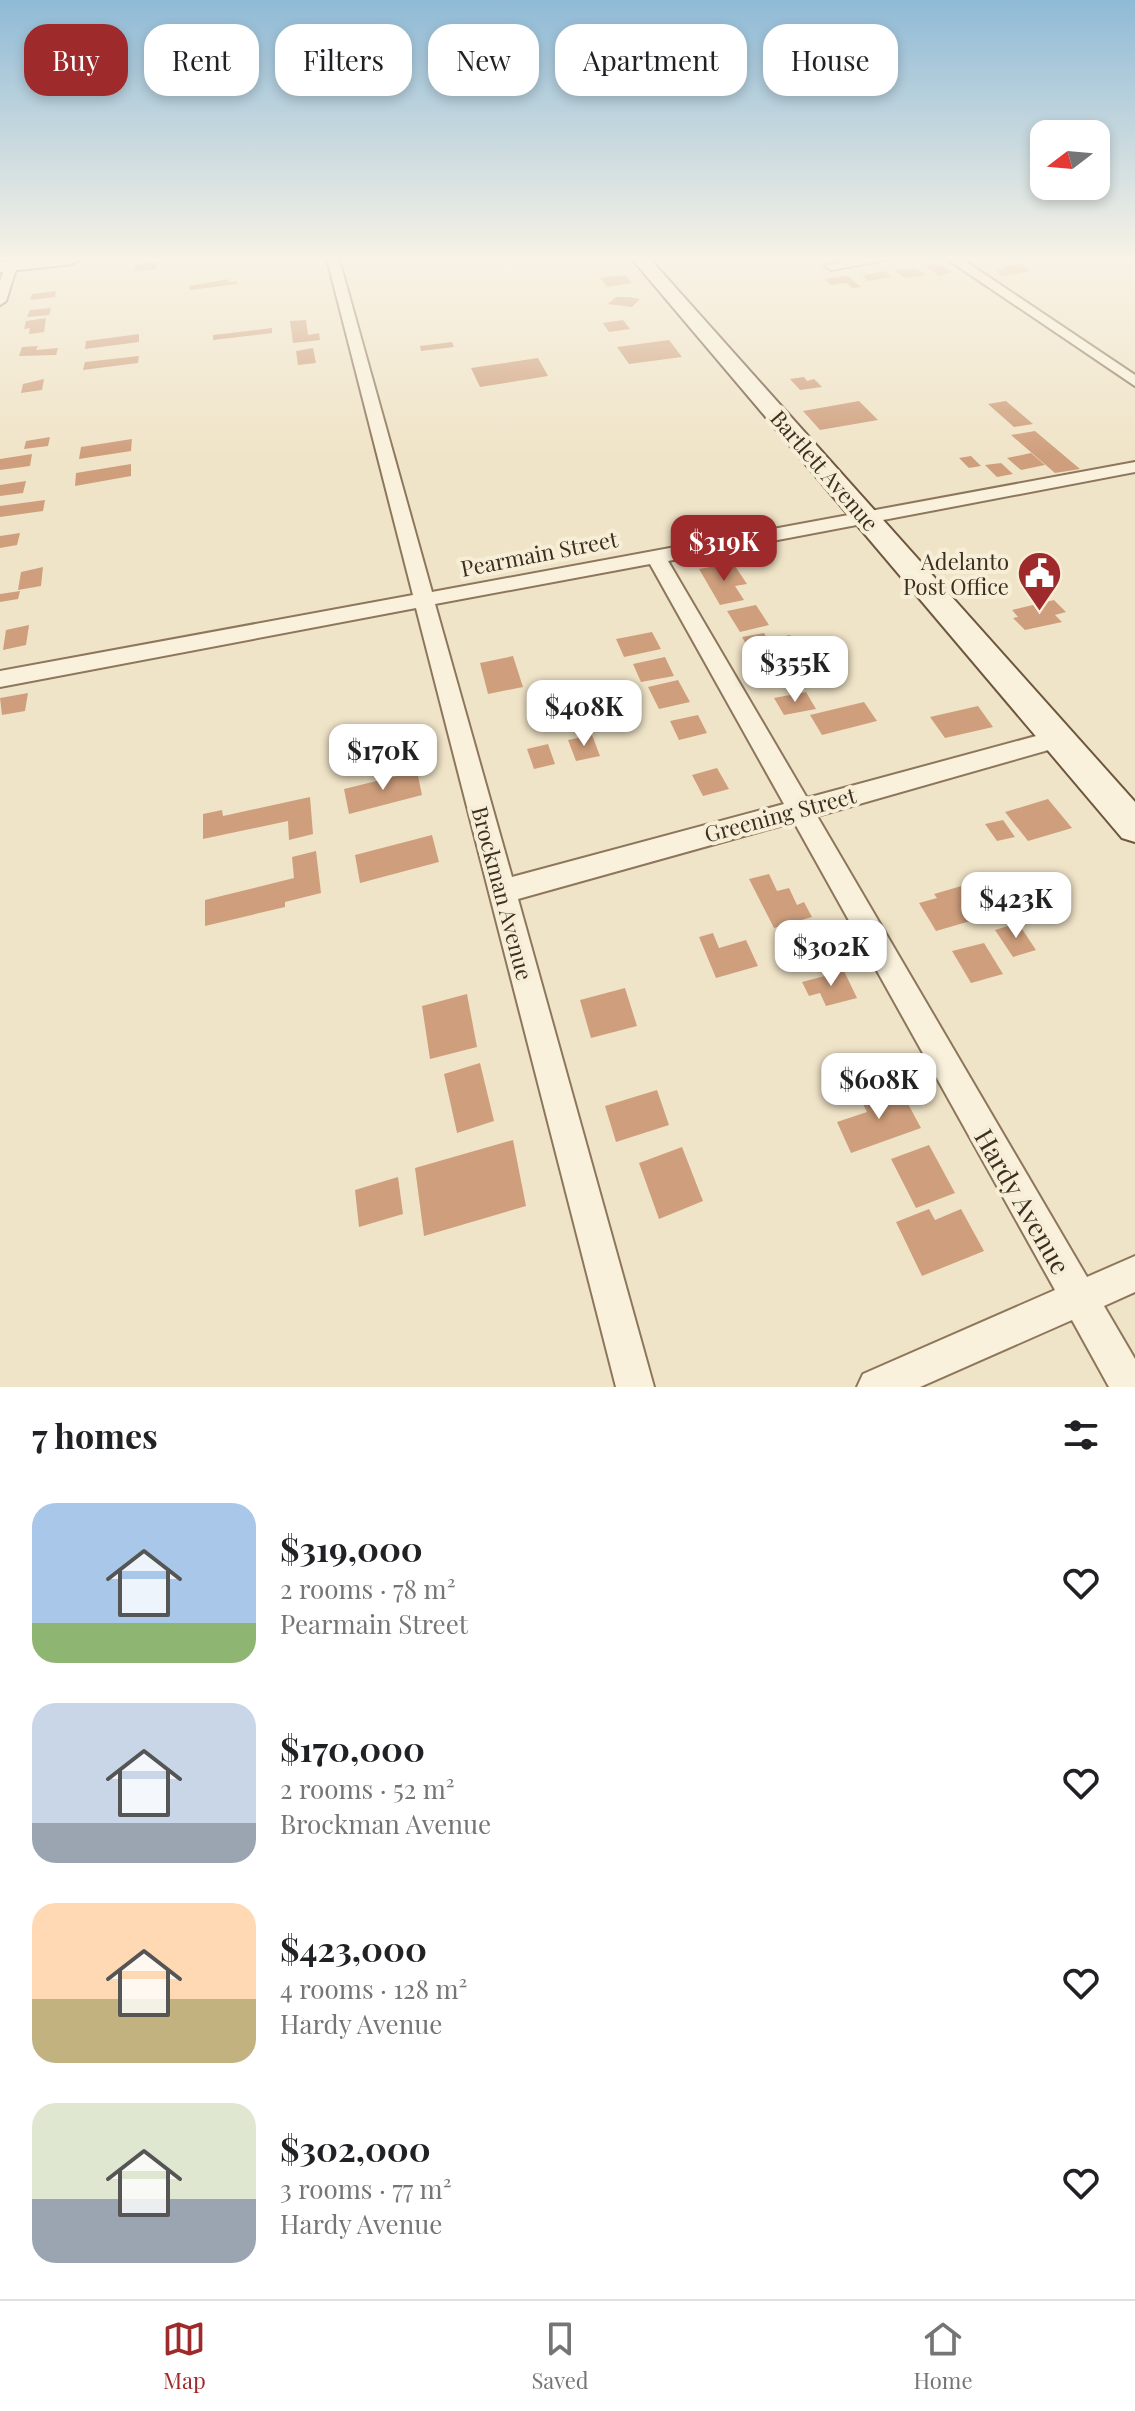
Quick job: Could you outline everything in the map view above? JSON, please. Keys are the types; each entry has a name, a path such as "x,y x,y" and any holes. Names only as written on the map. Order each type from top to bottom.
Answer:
{"street":[{"name":"Brockman Avenue","path":"350,324 635,1387"},
{"name":"Bartlett Avenue","path":"697,324 1135,827"},
{"path":"1049,324 1135,382"},
{"name":"Pearmain Street","path":"0,679 1135,467"},
{"name":"Hardy Avenue","path":"655,555 1130,1387"},
{"name":"Greening Street","path":"502,892 1058,739"},
{"path":"876,1387 1135,1274"}],"building":[{"path":"25,324 45,324 44,332 29,334 30,328 24,329"},
{"path":"290,324 306,324 308,335 319,333 320,340 293,343"},
{"path":"603,324 626,324 630,329 609,332"},
{"path":"272,328 272,333 213,340 213,335"},
{"path":"139,334 139,342 85,349 86,341"},
{"path":"669,340 682,357 629,364 617,347"},
{"path":"452,342 454,347 421,351 420,346"},
{"path":"38,346 36,350 58,348 56,355 19,356 22,347"},
{"path":"313,348 316,363 298,365 296,351"},
{"path":"139,356 138,363 83,370 85,362"},
{"path":"538,358 548,376 480,387 471,368"},
{"path":"804,377 807,381 814,379 822,387 800,390 790,379"},
{"path":"44,379 42,390 21,393 23,384"},
{"path":"859,401 878,420 820,430 803,411"},
{"path":"1006,401 1033,424 1014,427 988,404"},
{"path":"1035,431 1080,469 1055,473 1011,435"},
{"path":"50,437 48,446 24,449 26,441"},
{"path":"132,439 131,451 79,459 81,447"},
{"path":"1031,453 1045,465 1021,470 1007,458"},
{"path":"32,454 30,466 0,470 0,459"},
{"path":"971,456 981,466 969,468 959,458"},
{"path":"1001,463 1013,474 997,477 985,465"},
{"path":"131,464 131,476 75,486 76,473"},
{"path":"26,481 23,493 0,496 0,485"},
{"path":"45,500 43,511 0,517 0,506"},
{"path":"20,533 17,545 0,548 0,536"},
{"path":"733,563 747,584 735,586 744,600 720,605 699,569"},
{"path":"43,567 41,586 18,590 21,572"},
{"path":"20,591 18,599 0,602 0,594"},
{"path":"1054,600 1066,612 1055,615 1062,622 1025,630 1013,618 1018,617 1012,610"},
{"path":"756,605 769,625 740,632 727,611"},
{"path":"29,625 26,645 3,650 6,630"},
{"path":"652,632 661,649 624,657 616,639"},
{"path":"764,633 768,640 790,635 797,647 753,656 742,637"},
{"path":"513,656 523,687 488,694 480,663"},
{"path":"789,656 799,672 762,680 753,664"},
{"path":"665,657 674,676 641,682 633,664"},
{"path":"678,680 690,702 659,709 648,687"},
{"path":"575,690 586,716 561,722 553,702 563,700 560,694"},
{"path":"806,692 816,709 784,715 774,698"},
{"path":"28,693 25,711 2,715 0,698"},
{"path":"864,702 877,721 822,735 810,715"},
{"path":"978,706 993,727 945,738 930,717"},
{"path":"698,715 707,733 679,740 670,721"},
{"path":"592,735 600,756 576,761 568,740"},
{"path":"548,744 555,764 534,769 527,749"},
{"path":"717,768 729,789 703,796 692,775"},
{"path":"417,771 422,795 349,814 344,789"},
{"path":"310,797 313,834 289,840 288,821 203,839 203,814 222,810 223,816"},
{"path":"1048,799 1072,828 1028,841 1005,812"},
{"path":"1003,820 1015,837 997,841 985,824"},
{"path":"432,835 439,862 360,883 355,855"},
{"path":"316,851 321,893 285,902 285,907 205,926 205,900 294,878 292,857"},
{"path":"769,874 777,891 789,888 797,905 804,902 812,917 774,928 749,879"},
{"path":"982,880 1008,919 996,923 987,910 971,915 974,920 936,931 919,903 937,898 934,894"},
{"path":"1018,923 1036,950 1013,957 995,930"},
{"path":"713,933 719,948 746,940 758,966 716,978 699,937"},
{"path":"984,943 1003,974 971,983 952,951"},
{"path":"844,971 857,998 826,1006 820,993 809,996 802,982"},
{"path":"625,988 637,1026 591,1038 580,1000"},
{"path":"467,994 477,1047 430,1059 422,1006"},
{"path":"480,1063 494,1121 457,1133 444,1074"},
{"path":"899,1087 921,1128 851,1153 837,1122 867,1112 861,1100"},
{"path":"657,1090 669,1125 616,1142 605,1106"},
{"path":"513,1140 526,1206 424,1236 415,1168"},
{"path":"929,1145 955,1193 916,1208 891,1159"},
{"path":"682,1147 703,1201 659,1219 639,1163"},
{"path":"398,1177 403,1214 359,1227 355,1190"},
{"path":"929,1209 935,1220 961,1209 984,1251 922,1276 896,1222"}],"place":[{"name":"Adelanto Post Office","path":"1040,613"}]}
